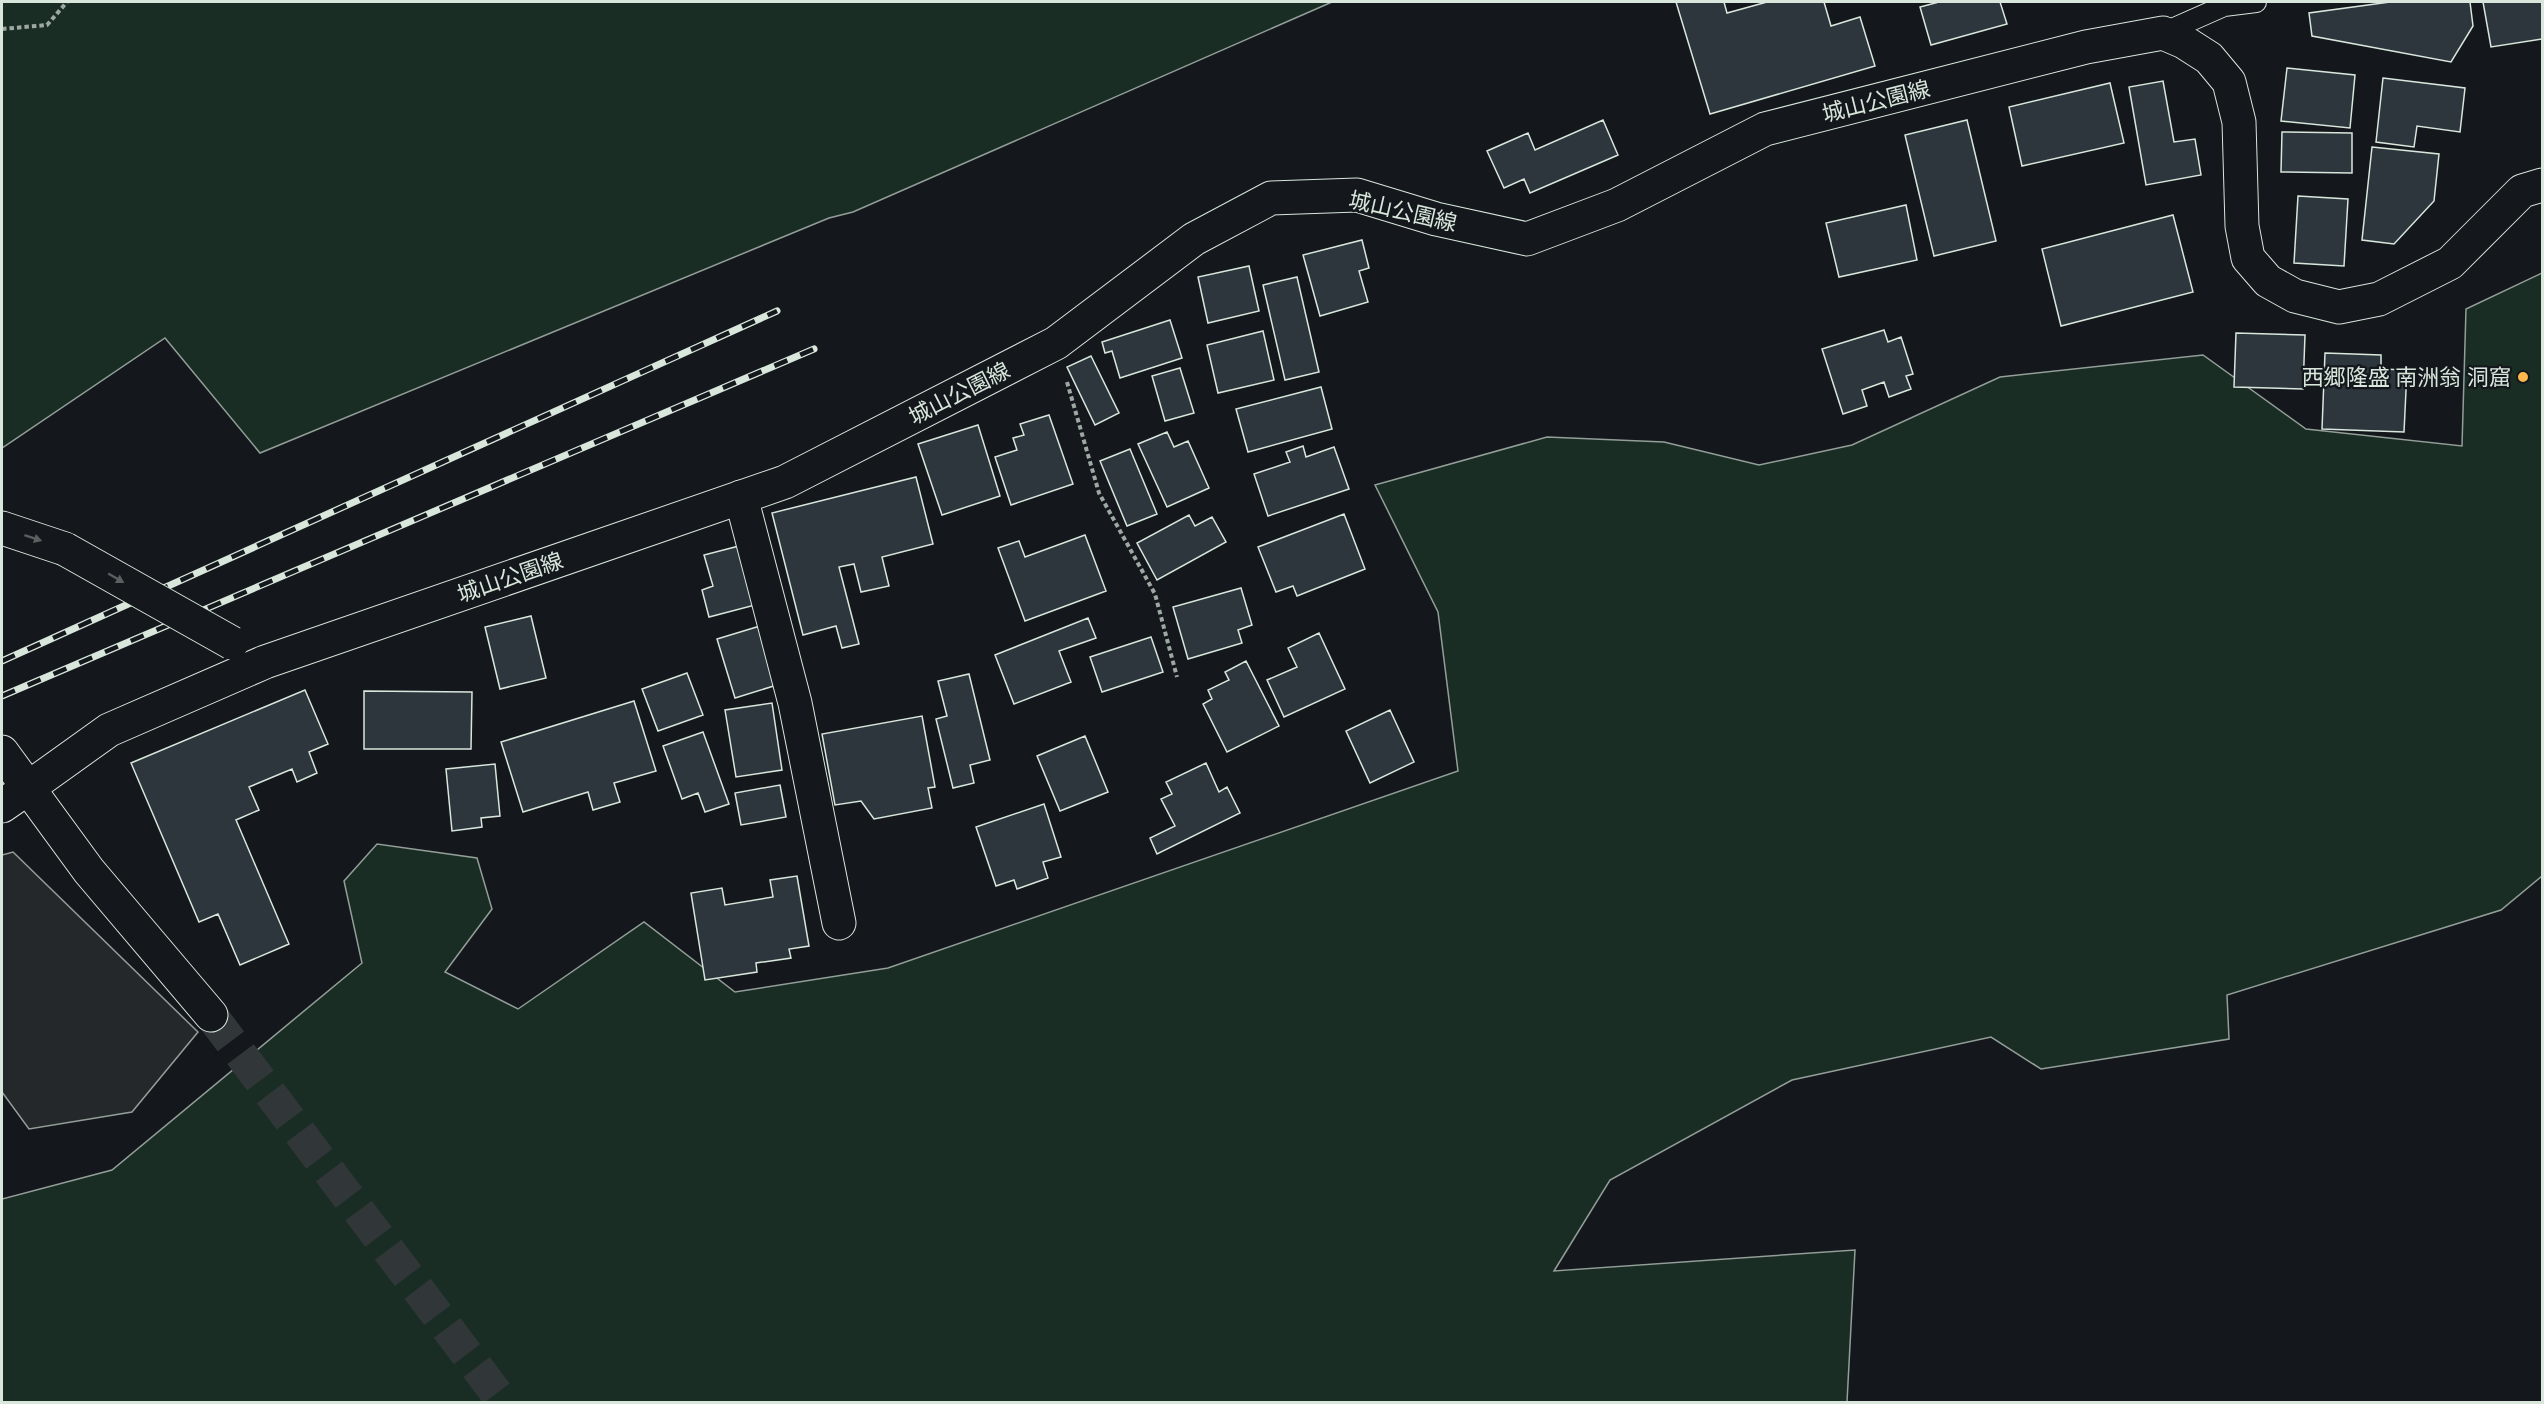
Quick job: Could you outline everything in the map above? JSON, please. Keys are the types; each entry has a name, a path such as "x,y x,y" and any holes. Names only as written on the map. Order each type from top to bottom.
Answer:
{"street":[{"path":"2163,33 2184,42 2209,58 2229,82 2239,122 2242,226 2248,258 2268,281 2295,296 2339,307 2379,299 2450,263 2522,191 2542,185"},
{"name":"城山公園線","path":"15,797 109,730 265,662 785,482 1056,343 1194,239 1271,198 1357,195 1436,219 1527,239 1617,205 1766,129 2086,47 2163,33"},
{"path":"741,497 795,703 839,923"},
{"path":"2,528 65,549 265,662"},
{"path":"2,752 15,797 89,871 211,1015"}],"lane":[{"path":"2163,33 2224,6 2256,2"}],"path":[{"path":"2,29 47,25 67,2"},
{"path":"1056,343 1099,493 1155,594 1177,677"}],"green space":[{"path":"2,2 1332,2 853,212 829,218 260,453 165,338 2,448"},
{"path":"2542,273 2542,876 2501,910 2227,995 2229,1039 2041,1069 1991,1037 1792,1080 1610,1180 1554,1271 1855,1250 1847,1402 2,1402 2,1199 112,1170 362,963 344,881 377,844 477,858 492,909 445,972 518,1009 644,922 735,992 888,968 1458,771 1438,612 1375,485 1547,437 1664,442 1759,465 1852,445 2000,377 2203,355 2306,429 2462,446 2466,309"}],"shaded area":[{"path":"13,852 198,1032 132,1112 29,1129 2,1092 2,855"}],"building":[{"path":"1676,2 1724,2 1727,13 1767,2 1824,2 1831,26 1860,17 1875,66 1710,114"},
{"path":"1939,2 2000,2 2007,24 1931,45 1920,7"},
{"path":"2390,2 2470,2 2473,26 2451,62 2312,36 2309,13"},
{"path":"2483,2 2542,2 2542,39 2491,47"},
{"path":"2287,68 2355,75 2350,128 2281,121"},
{"path":"2383,78 2465,88 2460,132 2417,126 2414,147 2376,142"},
{"path":"2163,81 2174,142 2195,139 2201,175 2146,185 2129,87"},
{"path":"2110,83 2124,143 2022,166 2009,107"},
{"path":"1603,120 1618,155 1530,193 1524,179 1504,188 1487,151 1528,133 1535,150"},
{"path":"1967,120 1996,241 1934,256 1905,135"},
{"path":"2282,132 2352,133 2352,173 2281,172"},
{"path":"2372,147 2439,154 2434,201 2394,244 2362,240"},
{"path":"2298,196 2348,199 2344,266 2294,263"},
{"path":"1906,205 1917,260 1839,277 1826,223"},
{"path":"2173,215 2193,292 2061,326 2042,249"},
{"path":"1362,240 1369,268 1359,271 1368,302 1320,316 1303,255"},
{"path":"1249,266 1259,311 1208,323 1198,277"},
{"path":"1297,277 1319,372 1285,380 1263,285"},
{"path":"1170,320 1182,358 1120,378 1112,351 1105,353 1102,342"},
{"path":"1884,330 1888,342 1901,337 1913,374 1906,376 1911,389 1889,397 1884,382 1862,390 1867,406 1843,414 1822,349"},
{"path":"1263,331 1274,380 1218,393 1207,345"},
{"path":"2236,333 2305,335 2303,389 2234,387"},
{"path":"2325,353 2381,355 2381,369 2407,370 2404,432 2322,429"},
{"path":"1091,356 1119,413 1095,425 1067,367"},
{"path":"1180,368 1194,413 1165,421 1152,376"},
{"path":"1321,387 1332,429 1248,452 1236,409"},
{"path":"1049,415 1073,484 1011,505 995,457 1017,450 1013,438 1024,435 1020,424"},
{"path":"978,425 1000,496 942,515 918,444"},
{"path":"1167,432 1174,447 1188,441 1209,488 1167,507 1138,444"},
{"path":"1303,446 1306,457 1334,447 1349,489 1268,516 1254,474 1290,462 1286,452"},
{"path":"1130,449 1157,514 1127,526 1100,461"},
{"path":"916,477 933,544 882,557 889,586 861,592 854,564 839,567 859,644 842,648 836,626 803,635 772,513"},
{"path":"1344,514 1365,569 1297,596 1293,586 1276,592 1258,547"},
{"path":"1189,515 1195,526 1212,517 1226,542 1157,580 1137,543"},
{"path":"1085,535 1106,591 1025,621 998,548 1019,541 1025,557"},
{"path":"739,546 755,605 709,617 702,590 713,586 704,555"},
{"path":"1241,588 1252,625 1238,630 1242,643 1188,659 1173,607"},
{"path":"531,616 546,678 500,689 485,627"},
{"path":"1088,618 1096,638 1059,651 1071,682 1014,704 995,655"},
{"path":"760,626 777,685 735,698 717,639"},
{"path":"1319,633 1345,689 1284,717 1267,680 1297,667 1288,648"},
{"path":"1151,637 1163,672 1102,692 1090,657"},
{"path":"1246,661 1279,726 1227,752 1203,704 1212,699 1208,690 1229,680 1225,672"},
{"path":"687,673 703,715 658,731 642,689"},
{"path":"969,674 990,760 970,765 974,783 953,788 936,719 947,716 938,681"},
{"path":"305,690 328,744 309,752 317,773 297,782 292,769 249,787 259,810 236,820 289,944 240,965 218,914 199,922 131,763"},
{"path":"364,691 472,692 471,749 364,749"},
{"path":"634,701 656,771 614,783 620,802 593,810 588,792 523,812 501,742"},
{"path":"772,703 782,770 736,777 725,710"},
{"path":"1390,710 1414,762 1370,783 1346,731"},
{"path":"922,716 935,787 928,788 932,808 874,819 861,801 835,805 822,734"},
{"path":"703,732 729,804 705,812 698,793 682,799 663,746"},
{"path":"1085,736 1108,792 1060,811 1037,756"},
{"path":"1206,763 1219,792 1227,787 1240,813 1157,854 1150,838 1175,826 1161,799 1172,794 1166,782"},
{"path":"495,764 500,816 481,818 482,827 452,831 446,769"},
{"path":"780,785 786,817 741,825 735,793"},
{"path":"1044,804 1061,857 1043,862 1048,878 1017,889 1014,880 996,886 976,827"},
{"path":"797,876 809,946 789,949 791,958 756,963 757,972 705,980 691,893 722,888 725,905 773,897 770,880"}],"tunnel":[{"path":"211,1015 503,1402"}],"railway":[{"path":"2,661 777,311"},
{"path":"2,696 814,349"}],"place":[{"name":"西郷隆盛 南洲翁 洞窟","path":"2523,377"}]}
